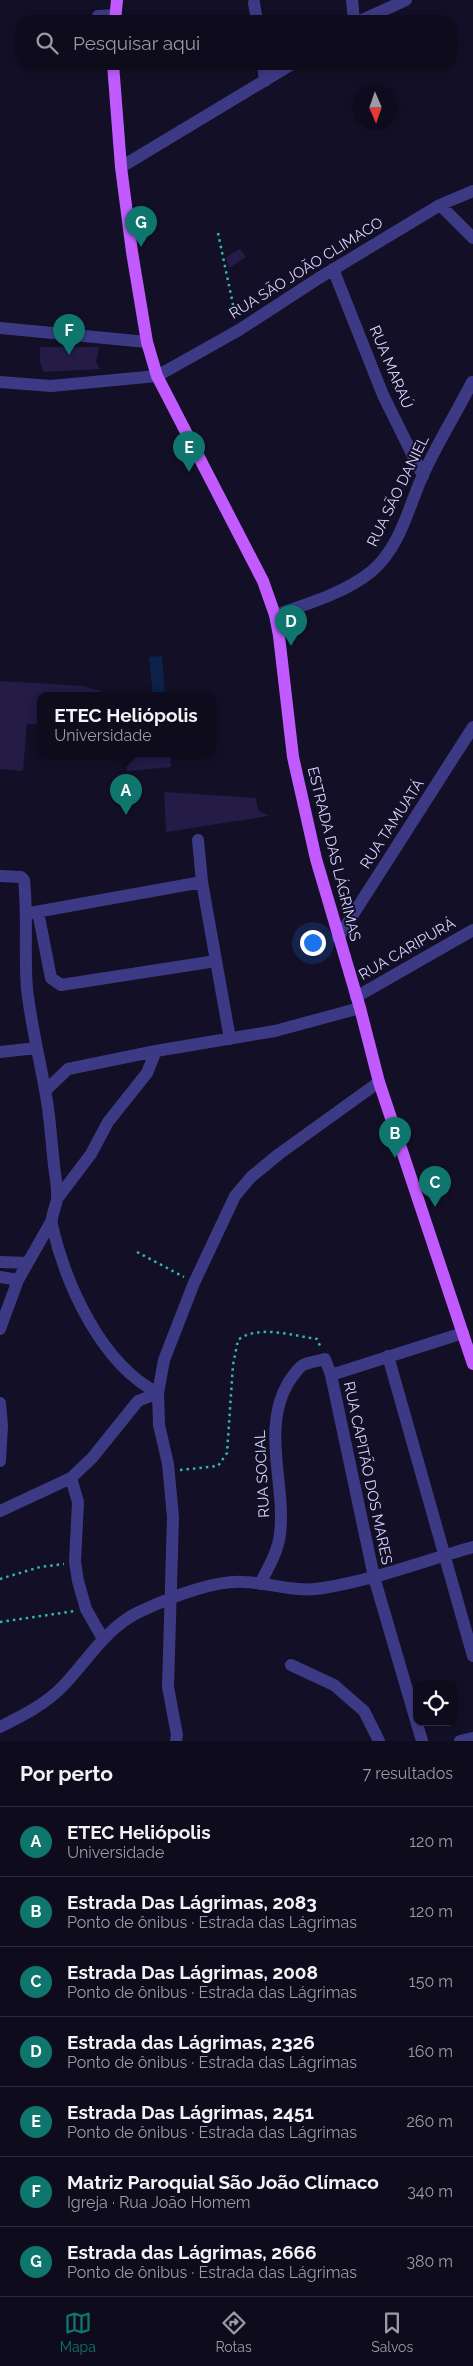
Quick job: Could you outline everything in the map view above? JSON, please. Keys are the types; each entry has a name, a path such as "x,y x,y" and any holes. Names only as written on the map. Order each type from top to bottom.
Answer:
{"main road":[{"path":"115,15 117,0"},
{"name":"ESTRADA DAS LÁGRIMAS","path":"113,70 121,168 147,342 157,376 263,581 275,615 296,775 316,860 358,1002 379,1082 473,1364"}],"street":[{"path":"352,0 353,15"},
{"path":"373,15 406,0"},
{"path":"254,3 256,15"},
{"path":"264,70 266,81"},
{"path":"121,168 283,70"},
{"name":"RUA SÃO JOÃO CLIMACO","path":"157,376 238,330 333,269 440,205 473,191"},
{"path":"440,205 473,238"},
{"name":"RUA MARAÚ","path":"333,269 383,395 423,476"},
{"path":"0,328 147,342"},
{"path":"0,382 51,386 157,376"},
{"name":"RUA SÃO DANIEL","path":"275,615 351,585 372,570 390,552 423,476 472,382"},
{"name":"RUA TAMUATÁ","path":"338,938 473,727"},
{"path":"198,840 202,882 230,1039"},
{"path":"0,876 23,878 51,978 61,985 216,961"},
{"path":"32,913 202,882"},
{"path":"0,1329 18,1280 51,1222 57,1199 46,1091 36,1048 27,988 32,913"},
{"name":"RUA CARIPURÁ","path":"46,1091 68,1070 156,1051 230,1039 319,1021 358,1002 473,930"},
{"path":"0,1052 36,1048"},
{"path":"57,1199 91,1154 108,1122 147,1073 156,1051"},
{"path":"176,1741 177,1735 168,1687 172,1600 172,1517 169,1471 159,1425 158,1394 164,1360 194,1283 235,1196 251,1177 315,1127 379,1082"},
{"path":"51,1222 65,1266 82,1309 99,1337 116,1360 143,1386 158,1394"},
{"path":"0,1262 27,1263"},
{"path":"0,1277 18,1280"},
{"path":"325,1359 330,1375 463,1333"},
{"path":"388,1356 473,1656"},
{"name":"RUA SOCIAL","path":"260,1584 273,1559 280,1536 281,1502 275,1430 282,1394 293,1375 302,1365 325,1359"},
{"name":"RUA CAPITÃO DOS MARES","path":"330,1375 374,1577 422,1741"},
{"path":"0,1511 71,1478 92,1458 138,1402 158,1394"},
{"path":"0,1403 2,1426 0,1461"},
{"path":"71,1478 78,1502 75,1562 78,1581 86,1609 103,1639"},
{"path":"0,1727 30,1711 62,1687 103,1639 138,1612 209,1585 233,1582 298,1590 322,1589 374,1577 473,1547"},
{"path":"291,1665 334,1685 364,1711 379,1741"},
{"path":"460,1741 473,1738"}],"path":[{"path":"218,232 238,330"},
{"path":"136,1252 194,1283"},
{"path":"169,1471 218,1466 227,1453 235,1347 238,1340 243,1336 261,1333 317,1339 325,1359"},
{"path":"0,1579 40,1567 75,1562"},
{"path":"0,1622 86,1609"}],"water":[{"path":"162,656 165,692 153,692 149,657"}],"building":[{"path":"240,249 246,257 229,268 226,257"},
{"path":"40,347 99,347 96,362 100,369 44,372 40,363"},
{"path":"0,681 83,686 104,692 37,692 37,724 27,724 23,771 0,769"},
{"path":"126,757 170,757 171,767 127,771"},
{"path":"164,792 256,798 258,810 269,816 166,832"}],"place":[{"name":"Estrada das Lágrimas, 2666","path":"141,247"},
{"name":"Matriz Paroquial São João Clímaco","path":"69,355"},
{"name":"Estrada Das Lágrimas, 2451","path":"189,472"},
{"name":"Estrada das Lágrimas, 2326","path":"291,646"},
{"name":"ETEC Heliópolis","path":"126,815"},
{"name":"Estrada Das Lágrimas, 2083","path":"395,1158"},
{"name":"Estrada Das Lágrimas, 2008","path":"435,1207"}]}
